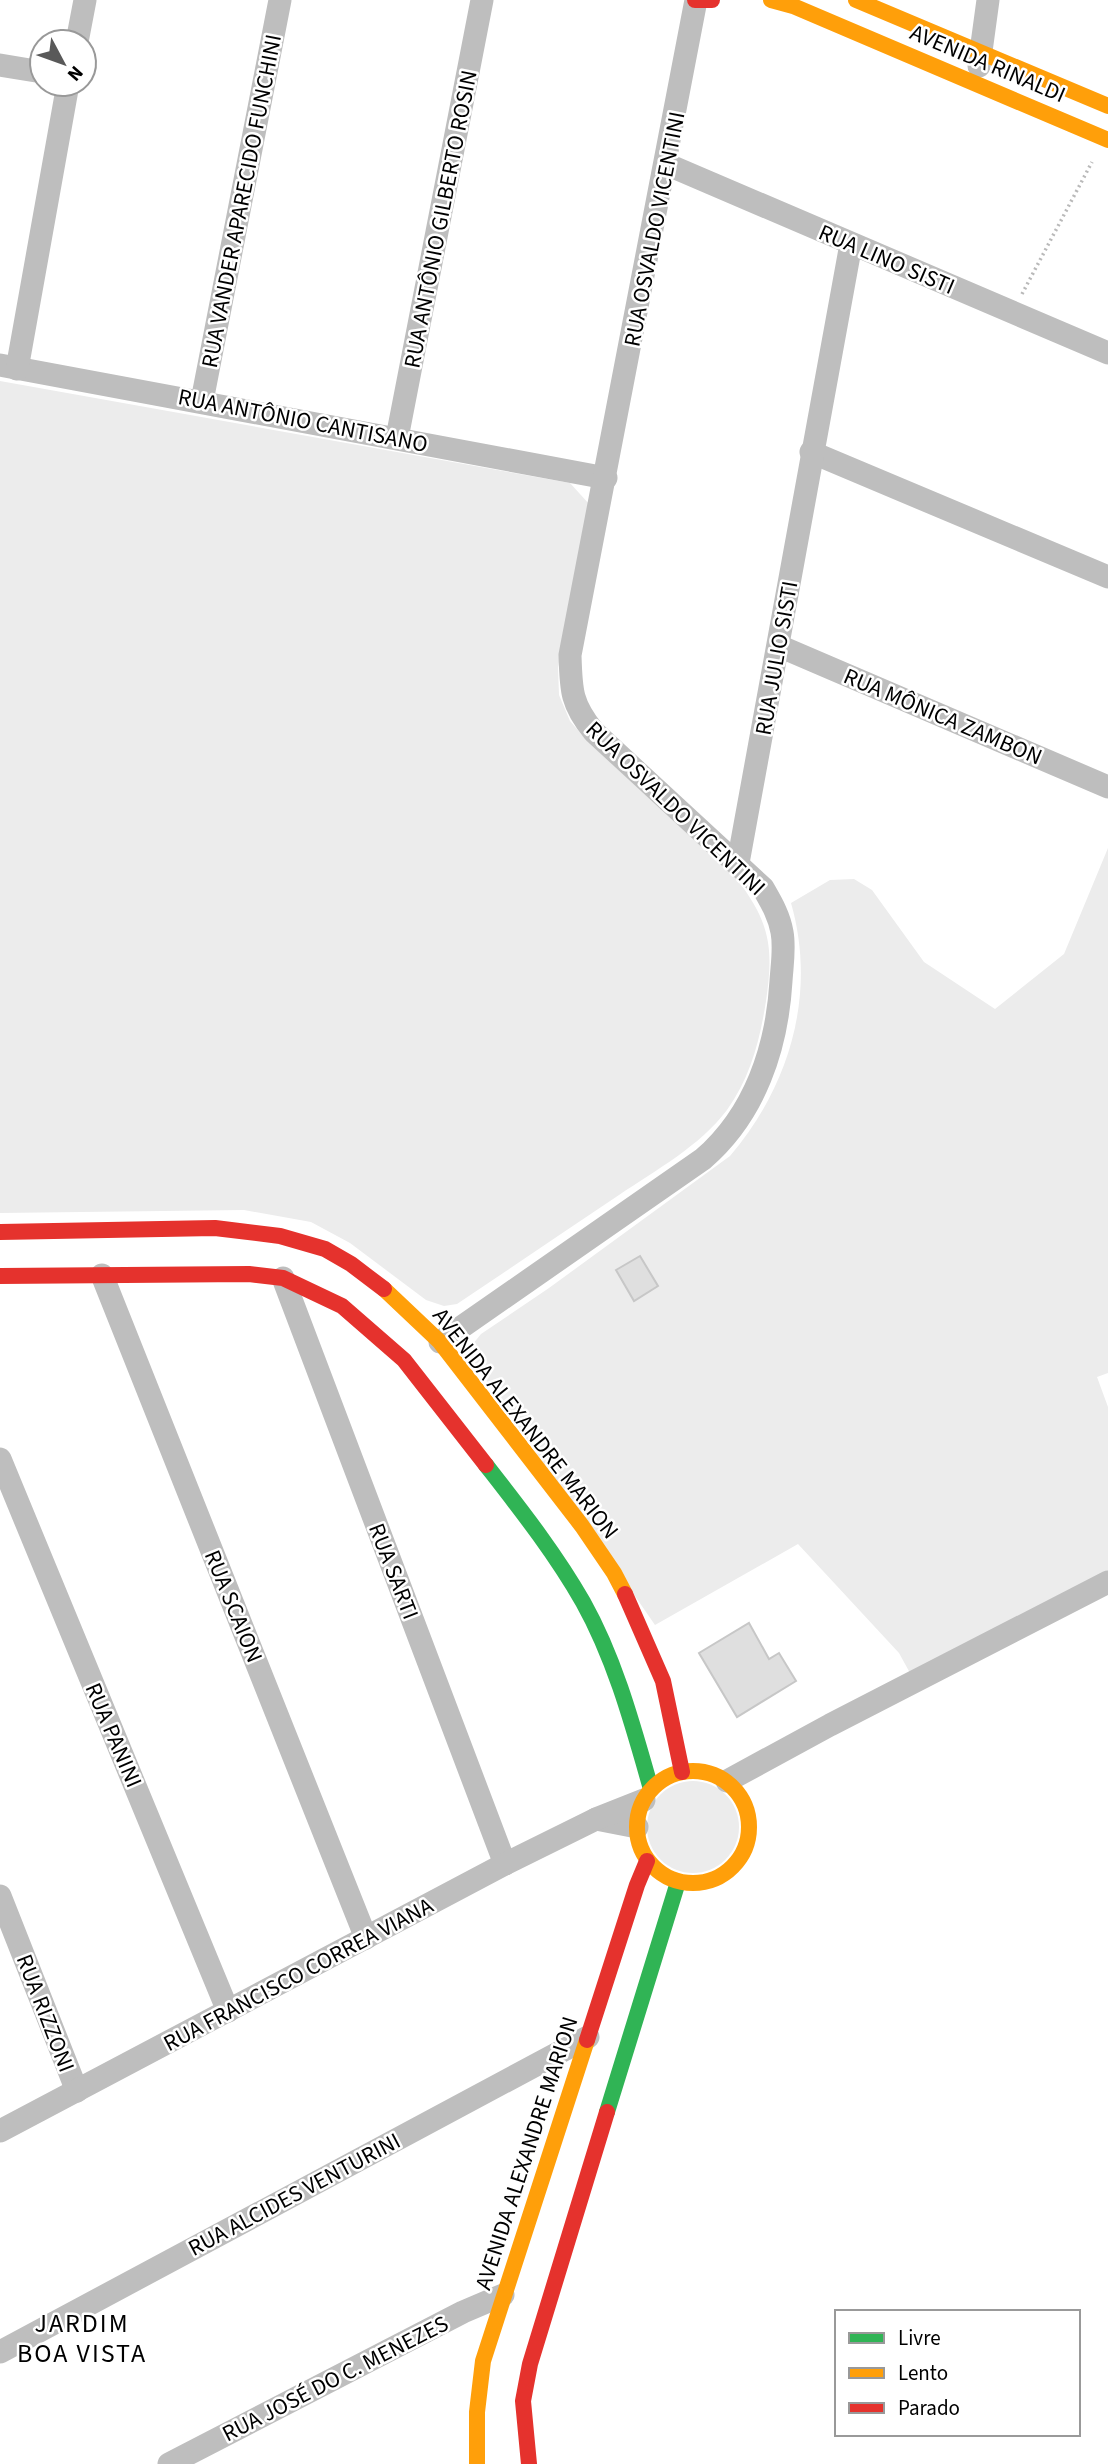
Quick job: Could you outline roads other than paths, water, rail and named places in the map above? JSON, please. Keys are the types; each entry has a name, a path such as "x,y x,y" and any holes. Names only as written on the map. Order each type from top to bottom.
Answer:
{"street":[{"path":"80,28 86,0"},
{"name":"RUA VANDER APARECIDO FUNCHINI","path":"202,401 280,0"},
{"name":"RUA ANTÔNIO GILBERTO ROSIN","path":"397,438 482,0"},
{"path":"696,0 712,0"},
{"name":"RUA OSVALDO VICENTINI","path":"439,1342 703,1159 721,1143 742,1117 769,1056 776,1026 783,961 782,932 776,910 763,888 594,732 579,714 571,688 570,655 696,0"},
{"name":"AVENIDA RINALDI","path":"771,0 793,6 1106,139"},
{"name":"AVENIDA RINALDI","path":"856,0 1108,106"},
{"path":"978,83 988,0"},
{"path":"0,65 28,70"},
{"path":"8,367 65,98"},
{"name":"RUA LINO SISTI","path":"666,164 1108,353"},
{"name":"RUA JULIO SISTI","path":"738,863 851,244"},
{"name":"RUA ANTÔNIO CANTISANO","path":"8,367 606,478"},
{"path":"811,452 1108,577"},
{"name":"RUA MÔNICA ZAMBON","path":"779,646 1108,787"},
{"name":"AVENIDA ALEXANDRE MARION","path":"0,1232 215,1228 280,1236 325,1249 383,1288 439,1342 582,1526 614,1573 663,1681 682,1772"},
{"path":"0,1276 249,1274 284,1278 342,1306 404,1360 546,1542 584,1604 623,1693 647,1795"},
{"name":"RUA SCAION","path":"102,1275 366,1938"},
{"name":"RUA SARTI","path":"284,1278 505,1864"},
{"name":"RUA PANINI","path":"0,1459 229,2011"},
{"path":"727,1781 1108,1582"},
{"path":"698,1770 727,1781 740,1795 748,1813 750,1833 744,1852 733,1868 716,1879 698,1884 678,1882 661,1874 647,1861 638,1843 637,1827 647,1795 665,1778 682,1772 698,1770"},
{"name":"RUA FRANCISCO CORREA VIANA","path":"0,2131 505,1864 647,1795"},
{"path":"596,1819 637,1827"},
{"name":"AVENIDA ALEXANDRE MARION","path":"477,2464 474,2432 483,2361 647,1861"},
{"path":"529,2464 523,2401 530,2364 678,1882"},
{"name":"RUA RIZZONI","path":"0,1896 77,2091"},
{"name":"RUA ALCIDES VENTURINI","path":"0,2352 588,2037"},
{"name":"RUA JOSÉ DO C. MENEZES","path":"169,2464 463,2312 503,2295"}],"district":[{"name":"JARDIM BOA VISTA","path":"82,2338"}]}
